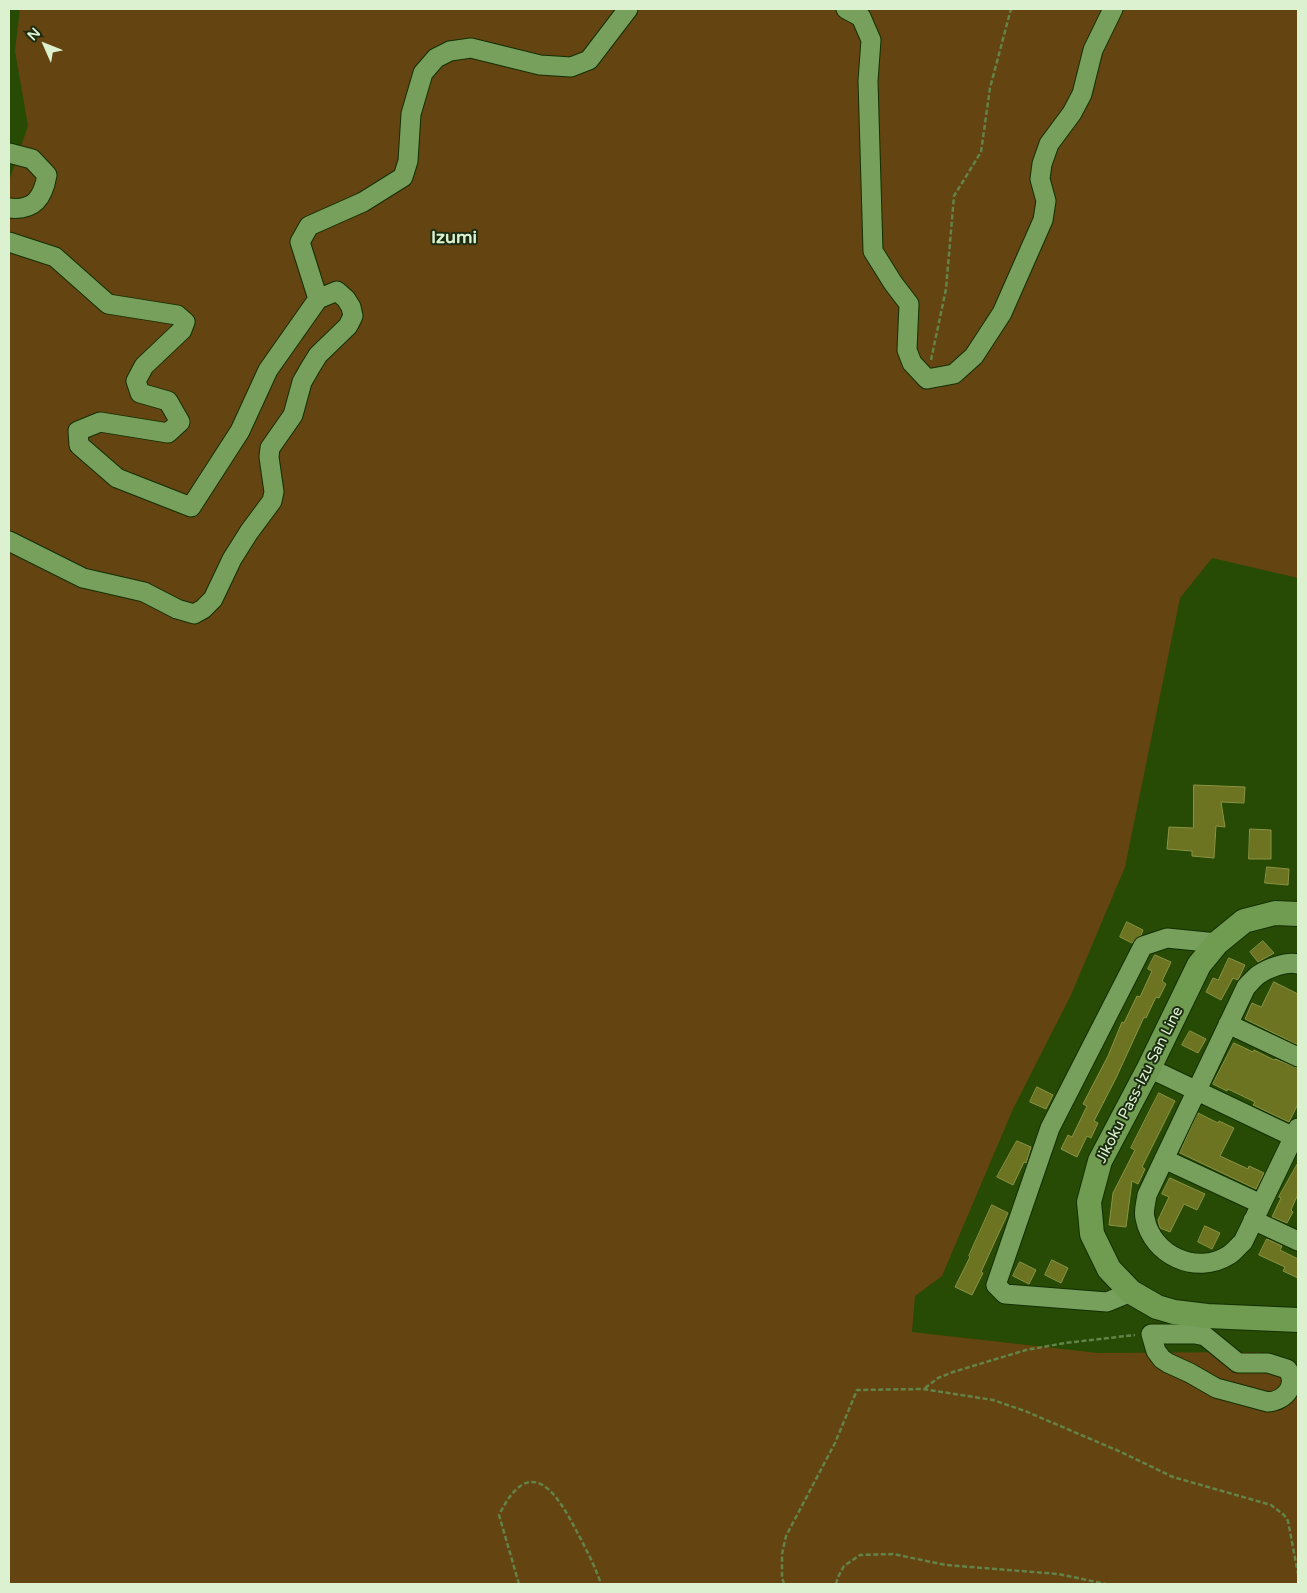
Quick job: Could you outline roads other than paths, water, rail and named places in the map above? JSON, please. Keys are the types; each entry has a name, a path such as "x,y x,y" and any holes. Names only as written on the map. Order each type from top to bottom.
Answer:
{"main road":[{"name":"Jikoku Pass-Izu San Line","path":"1298,914 1275,913 1244,921 1217,943 1199,966 1149,1068 1100,1161 1089,1202 1092,1234 1109,1269 1131,1292 1158,1307 1206,1326 1298,1320"}],"street":[{"path":"318,299 300,242 309,226 363,202 403,178 408,161 411,114 423,73 436,58 450,50 471,48 540,65 571,68 589,60 628,9"},
{"path":"846,9 861,17 871,40 868,81 873,251 893,284 909,304 908,350 912,363 927,379 954,374 974,356 1002,312 1043,220 1046,201 1040,179 1044,157 1049,144 1072,113 1082,94 1093,50 1113,9"},
{"path":"9,153 32,159 47,175 44,191 34,204 19,209 9,208"},
{"path":"9,242 55,257 108,304 177,315 184,322 182,330 144,366 136,381 140,393 168,402 180,422 168,433 100,422 78,431 79,445 117,478 191,507 240,431 268,370 318,299 337,291 346,299 351,307 353,316 348,326 318,355 302,382 293,415 270,448 269,457 274,492 272,501 232,559 213,599 203,609 194,614 177,609 144,592 83,578 9,541"},
{"path":"1131,1292 1107,1302 1004,1294 996,1286 1050,1128 1143,946 1167,938 1217,943"},
{"path":"1149,1068 1197,1090 1297,1135 1242,1242 1230,1255 1213,1263 1184,1262 1168,1255 1153,1237 1144,1217 1147,1195 1197,1090 1228,1024 1246,987 1258,975 1277,966 1298,964"},
{"path":"1228,1024 1298,1057"},
{"path":"1164,1159 1257,1212 1298,1241"},
{"path":"1206,1326 1238,1364 1268,1363 1287,1369 1291,1376 1291,1384 1287,1394 1276,1402 1268,1402 1216,1388 1162,1359 1153,1346 1151,1334 1195,1334 1206,1326"}],"district":[{"name":"Izumi","path":"454,238"}]}
